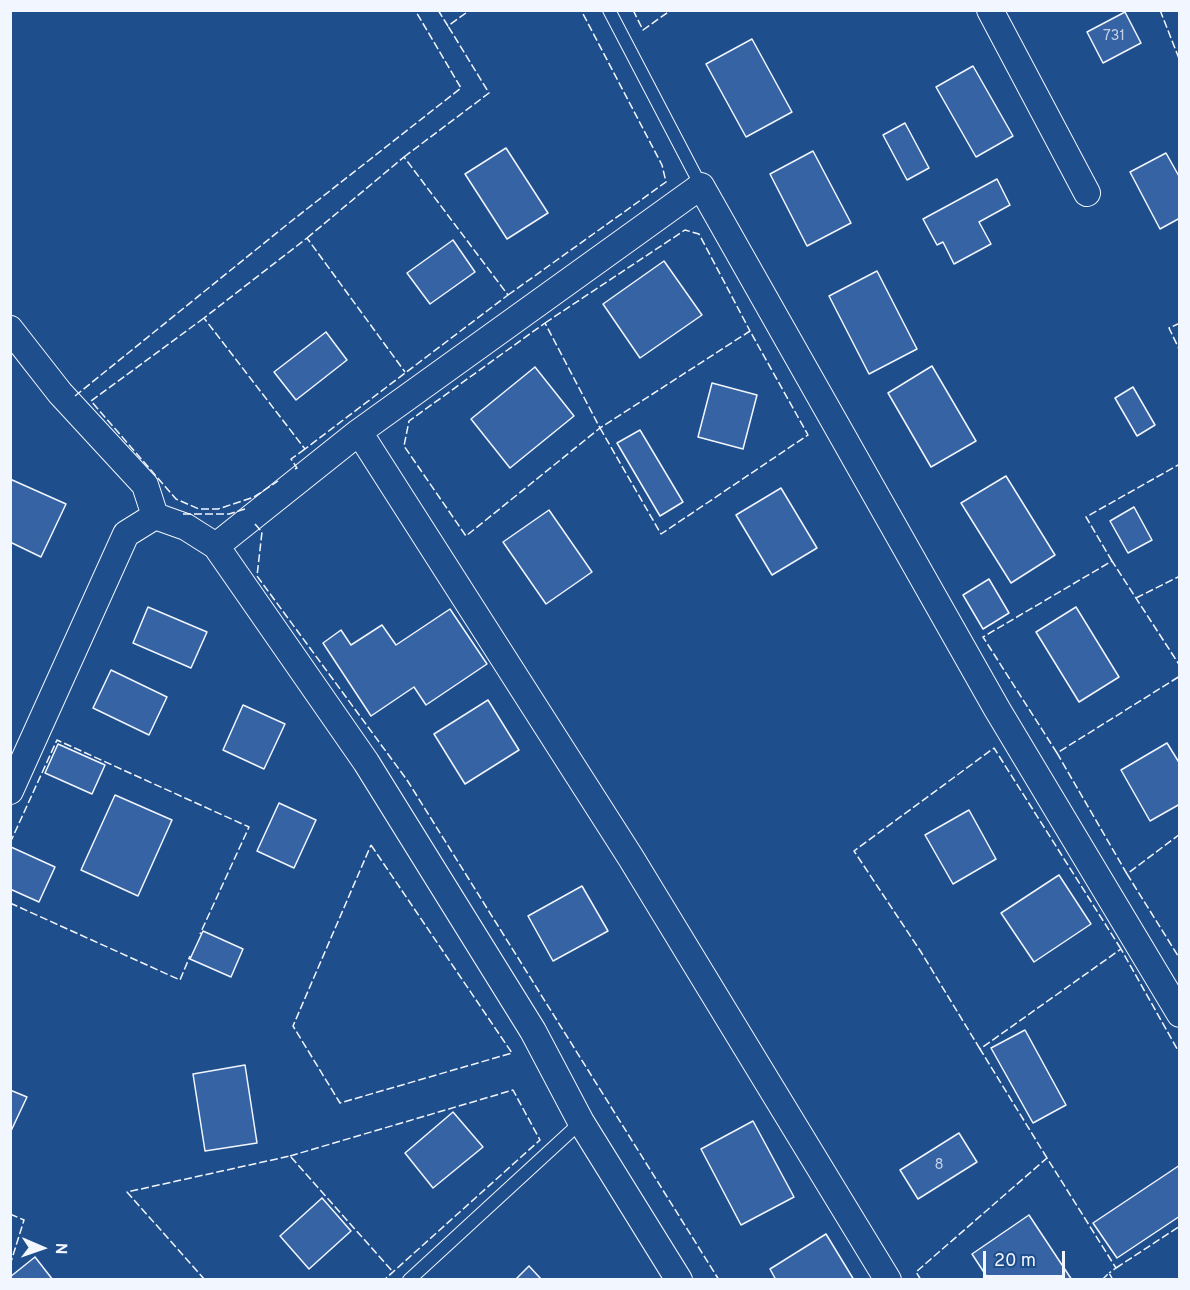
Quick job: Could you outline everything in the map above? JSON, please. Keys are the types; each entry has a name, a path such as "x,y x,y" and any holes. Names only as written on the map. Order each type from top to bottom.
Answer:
{"street":[{"path":"990,10 1087,193"},
{"path":"216,546 359,432 701,186 997,709 1179,1014"},
{"path":"10,329 60,393 145,485 155,516"},
{"path":"359,432 632,858 888,1280"},
{"path":"155,516 186,527 216,546 366,762 533,1031 581,1122 679,1280"},
{"path":"10,791 126,534 155,516"}],"lane":[{"path":"609,10 701,186"},
{"path":"409,1280 581,1122"}],"building":[{"path":"1125,12 1141,43 1103,63 1087,32"},
{"path":"752,39 792,112 746,137 706,64"},
{"path":"973,66 1013,136 976,157 936,87"},
{"path":"905,123 929,168 907,180 883,135"},
{"path":"506,148 548,213 507,239 465,174"},
{"path":"813,151 851,223 807,246 770,174"},
{"path":"1166,153 1180,178 1180,218 1160,229 1130,172"},
{"path":"997,179 1010,205 979,222 991,244 954,264 943,242 937,245 923,219"},
{"path":"453,240 475,272 430,304 407,273"},
{"path":"664,261 702,315 640,358 603,304"},
{"path":"877,271 917,349 869,374 829,296"},
{"path":"326,332 347,360 296,400 274,372"},
{"path":"932,366 976,441 931,467 888,393"},
{"path":"535,367 574,416 510,468 471,419"},
{"path":"712,383 757,395 743,449 698,437"},
{"path":"1133,387 1155,425 1137,436 1115,398"},
{"path":"640,430 683,502 660,516 617,443"},
{"path":"1006,476 1055,555 1011,583 961,503"},
{"path":"10,479 66,504 41,557 10,542"},
{"path":"781,488 817,548 772,575 736,515"},
{"path":"1134,507 1152,540 1128,553 1110,521"},
{"path":"549,510 592,572 546,604 503,542"},
{"path":"989,579 1009,613 983,629 963,595"},
{"path":"148,607 207,632 191,668 133,643"},
{"path":"1076,607 1119,677 1079,702 1036,632"},
{"path":"450,609 487,664 426,705 414,687 371,716 323,643 341,630 351,645 382,625 396,645"},
{"path":"111,670 167,697 149,735 93,708"},
{"path":"488,700 519,750 465,784 434,734"},
{"path":"243,705 285,724 264,769 223,750"},
{"path":"1167,743 1180,764 1180,804 1150,821 1121,770"},
{"path":"58,744 105,765 92,794 45,773"},
{"path":"115,795 172,820 138,896 81,870"},
{"path":"279,803 316,820 294,868 257,851"},
{"path":"969,810 996,859 953,884 925,835"},
{"path":"11,847 55,867 39,902 10,889"},
{"path":"1059,875 1091,924 1034,962 1001,913"},
{"path":"582,886 608,931 553,961 528,916"},
{"path":"203,931 243,949 231,977 190,959"},
{"path":"1025,1030 1066,1105 1033,1123 991,1048"},
{"path":"245,1065 257,1143 205,1151 193,1074"},
{"path":"10,1090 27,1097 10,1133"},
{"path":"453,1112 483,1147 433,1188 405,1153"},
{"path":"753,1121 794,1197 741,1225 701,1149"},
{"path":"959,1133 977,1162 918,1199 900,1170"},
{"path":"1180,1165 1180,1216 1117,1258 1093,1223"},
{"path":"322,1198 351,1231 309,1269 280,1236"},
{"path":"1029,1215 1072,1280 989,1280 972,1254"},
{"path":"826,1234 854,1280 776,1280 770,1269"},
{"path":"35,1257 53,1280 10,1280 10,1277"},
{"path":"529,1266 542,1280 515,1280"}],"fence":[{"path":"75,396 461,88 415,10"},
{"path":"438,10 448,26 470,10"},
{"path":"508,295 666,182 662,165 581,10"},
{"path":"633,10 643,30 671,10"},
{"path":"1160,10 1180,61"},
{"path":"404,157 489,93 448,26"},
{"path":"307,238 404,157 508,295 305,449 204,318 307,238 405,372"},
{"path":"545,323 685,230 699,234 750,331"},
{"path":"204,318 91,401 176,499 199,509 218,509 254,497 278,481"},
{"path":"600,428 545,323 409,421 404,446 466,536 600,428 750,331 808,435 661,534 600,428"},
{"path":"1180,323 1169,328 1180,351"},
{"path":"295,469 297,468 291,459 305,449"},
{"path":"1112,561 1086,517 1180,464"},
{"path":"183,514 229,514 245,509"},
{"path":"255,524 262,532 257,576 407,780 719,1280"},
{"path":"1057,753 983,637 1112,561 1180,666"},
{"path":"1136,598 1180,576"},
{"path":"1127,874 1057,753 1180,676"},
{"path":"10,843 57,740 249,827 200,934"},
{"path":"980,1049 921,952 854,851 994,748 1121,949"},
{"path":"1180,834 1127,874 1180,959"},
{"path":"371,845 512,1053 340,1103 293,1026 371,845"},
{"path":"10,903 180,980 190,956"},
{"path":"1047,1158 980,1049 1121,949 1180,1054"},
{"path":"290,1156 513,1090 540,1140 384,1280"},
{"path":"205,1280 127,1192 290,1156 393,1272"},
{"path":"921,1280 916,1272 1047,1158 1116,1268 1109,1273"},
{"path":"10,1214 24,1220 10,1265"},
{"path":"1116,1268 1180,1226"},
{"path":"1102,1280 1109,1273 1113,1280"}]}
